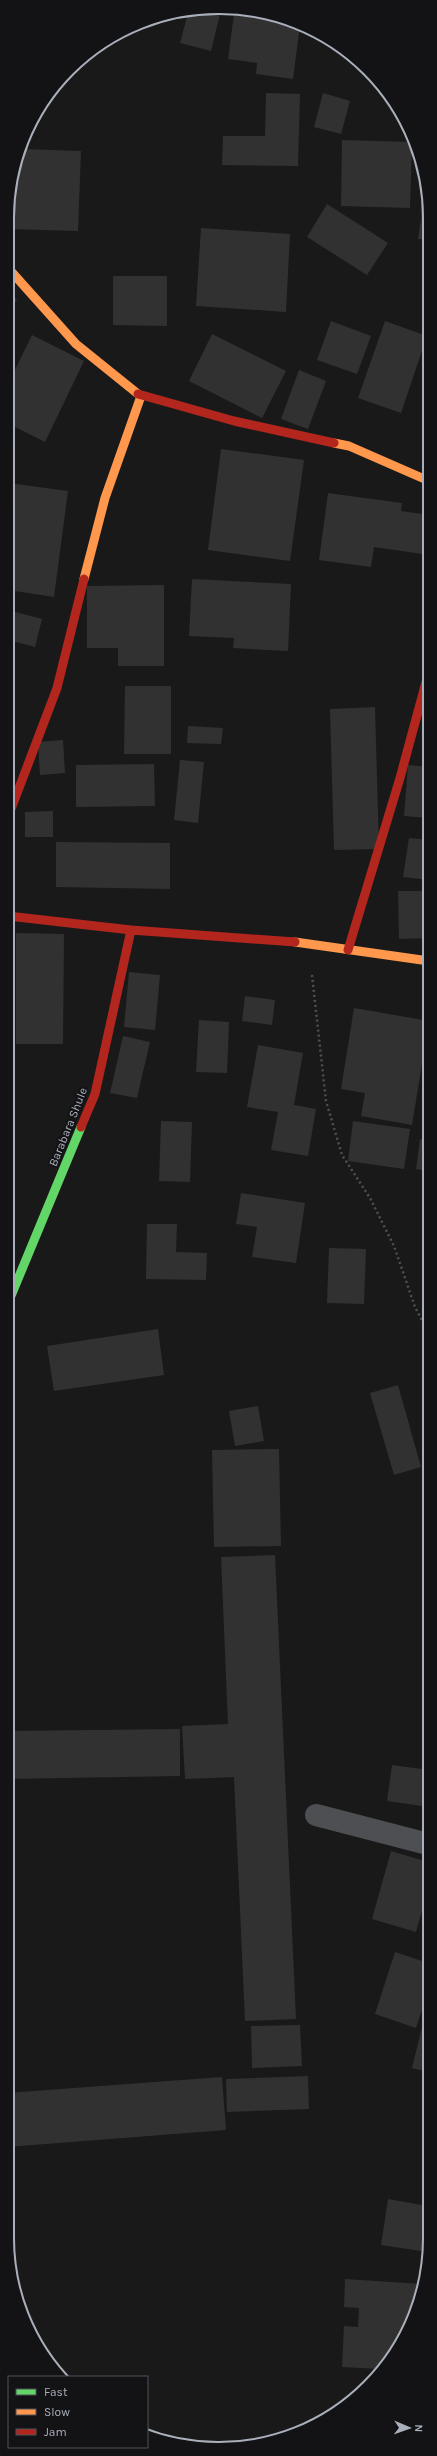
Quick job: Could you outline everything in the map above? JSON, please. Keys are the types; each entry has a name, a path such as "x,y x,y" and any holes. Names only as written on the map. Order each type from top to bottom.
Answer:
{"street":[{"path":"14,275 76,344 141,396 234,420 349,446 423,478"},
{"path":"14,801 57,688 105,498 141,396"},
{"path":"348,950 398,786 423,693"},
{"path":"14,917 131,930 310,945 423,960"},
{"name":"Barabara Shule","path":"15,1272 95,1094 131,930"},
{"path":"316,1814 423,1843"}],"path":[{"path":"310,945 316,1026 326,1101 342,1155 370,1198 394,1246 416,1307 423,1322"}],"building":[{"path":"205,14 220,14 211,51 180,43 187,17"},
{"path":"234,14 271,21 299,31 293,79 256,74 257,63 228,59"},
{"path":"266,93 300,94 298,166 222,165 223,136 265,136"},
{"path":"323,93 350,101 341,134 314,127"},
{"path":"342,140 408,142 412,152 410,208 341,206"},
{"path":"26,149 81,151 78,231 14,229 14,205 18,179"},
{"path":"327,204 388,243 367,275 307,237"},
{"path":"423,205 423,239 418,239"},
{"path":"201,228 290,234 286,312 196,306"},
{"path":"113,276 167,276 167,326 113,325"},
{"path":"14,298 17,299 14,304"},
{"path":"331,321 371,336 357,374 317,360"},
{"path":"385,321 423,335 423,348 401,413 358,398"},
{"path":"212,334 286,371 262,418 189,381"},
{"path":"32,335 84,361 45,442 14,426 14,372"},
{"path":"299,370 326,381 308,429 281,419"},
{"path":"221,449 304,460 290,561 208,550"},
{"path":"14,484 68,491 54,597 14,591"},
{"path":"328,493 402,503 401,511 423,514 423,554 374,547 371,567 319,560"},
{"path":"192,579 291,584 288,651 233,648 234,638 189,636"},
{"path":"164,585 164,666 118,666 118,648 87,648 87,586"},
{"path":"14,612 42,619 35,647 14,642"},
{"path":"125,686 171,686 171,754 124,754"},
{"path":"375,707 379,849 334,850 330,709"},
{"path":"188,726 223,728 221,744 187,743"},
{"path":"63,740 65,773 40,775 38,742"},
{"path":"180,760 204,762 198,823 174,820"},
{"path":"154,764 155,806 76,807 76,765"},
{"path":"408,765 423,766 423,818 404,816"},
{"path":"53,811 53,837 25,837 25,812"},
{"path":"409,838 423,839 423,879 403,877"},
{"path":"56,842 170,843 170,889 56,887"},
{"path":"398,891 423,891 423,938 399,939"},
{"path":"16,933 64,934 63,1044 16,1044"},
{"path":"129,972 160,975 155,1030 124,1027"},
{"path":"245,996 275,1000 272,1025 242,1021"},
{"path":"354,1008 423,1020 423,1058 412,1125 361,1116 365,1093 341,1089"},
{"path":"199,1020 229,1022 227,1073 196,1072"},
{"path":"123,1036 150,1042 137,1098 110,1093"},
{"path":"258,1045 303,1053 294,1105 316,1109 308,1156 271,1150 278,1112 247,1107"},
{"path":"161,1121 192,1122 190,1182 159,1181"},
{"path":"353,1121 410,1129 404,1169 348,1161"},
{"path":"420,1139 423,1140 423,1170 416,1169"},
{"path":"241,1193 305,1203 296,1263 252,1257 257,1227 236,1224"},
{"path":"147,1224 177,1224 176,1252 207,1253 206,1280 146,1279"},
{"path":"329,1248 366,1249 364,1304 327,1303"},
{"path":"158,1329 164,1375 54,1391 47,1346"},
{"path":"398,1385 421,1467 394,1475 370,1393"},
{"path":"258,1406 264,1441 235,1446 229,1411"},
{"path":"279,1449 281,1546 214,1547 212,1450"},
{"path":"275,1555 296,2019 245,2021 234,1777 185,1779 182,1726 228,1724 221,1557"},
{"path":"180,1729 180,1776 14,1779 14,1731"},
{"path":"392,1765 423,1769 423,1806 387,1801"},
{"path":"391,1851 423,1861 423,1907 416,1932 372,1919"},
{"path":"395,1952 423,1961 423,2006 416,2028 375,2014"},
{"path":"300,2025 302,2066 252,2068 251,2026"},
{"path":"422,2027 423,2027 423,2071 412,2068"},
{"path":"308,2076 309,2109 227,2112 226,2079"},
{"path":"222,2077 226,2130 14,2146 14,2092"},
{"path":"388,2199 423,2205 423,2251 381,2245"},
{"path":"345,2279 417,2284 412,2303 402,2328 389,2351 375,2369 342,2367 344,2326 358,2327 359,2308 344,2307"}],"traffic: fast":[{"path":"14,1289 81,1127"}],"traffic: slow":[{"path":"14,275 76,344 138,394"},
{"path":"84,579 105,498 141,396"},
{"path":"334,443 349,446 423,478"},
{"path":"295,942 423,960"}],"traffic: jam":[{"path":"138,394 234,421 334,443"},
{"path":"14,801 57,688 84,579"},
{"path":"348,950 400,778 423,693"},
{"path":"14,917 131,930 295,942"},
{"path":"81,1127 95,1094 131,930"}]}
